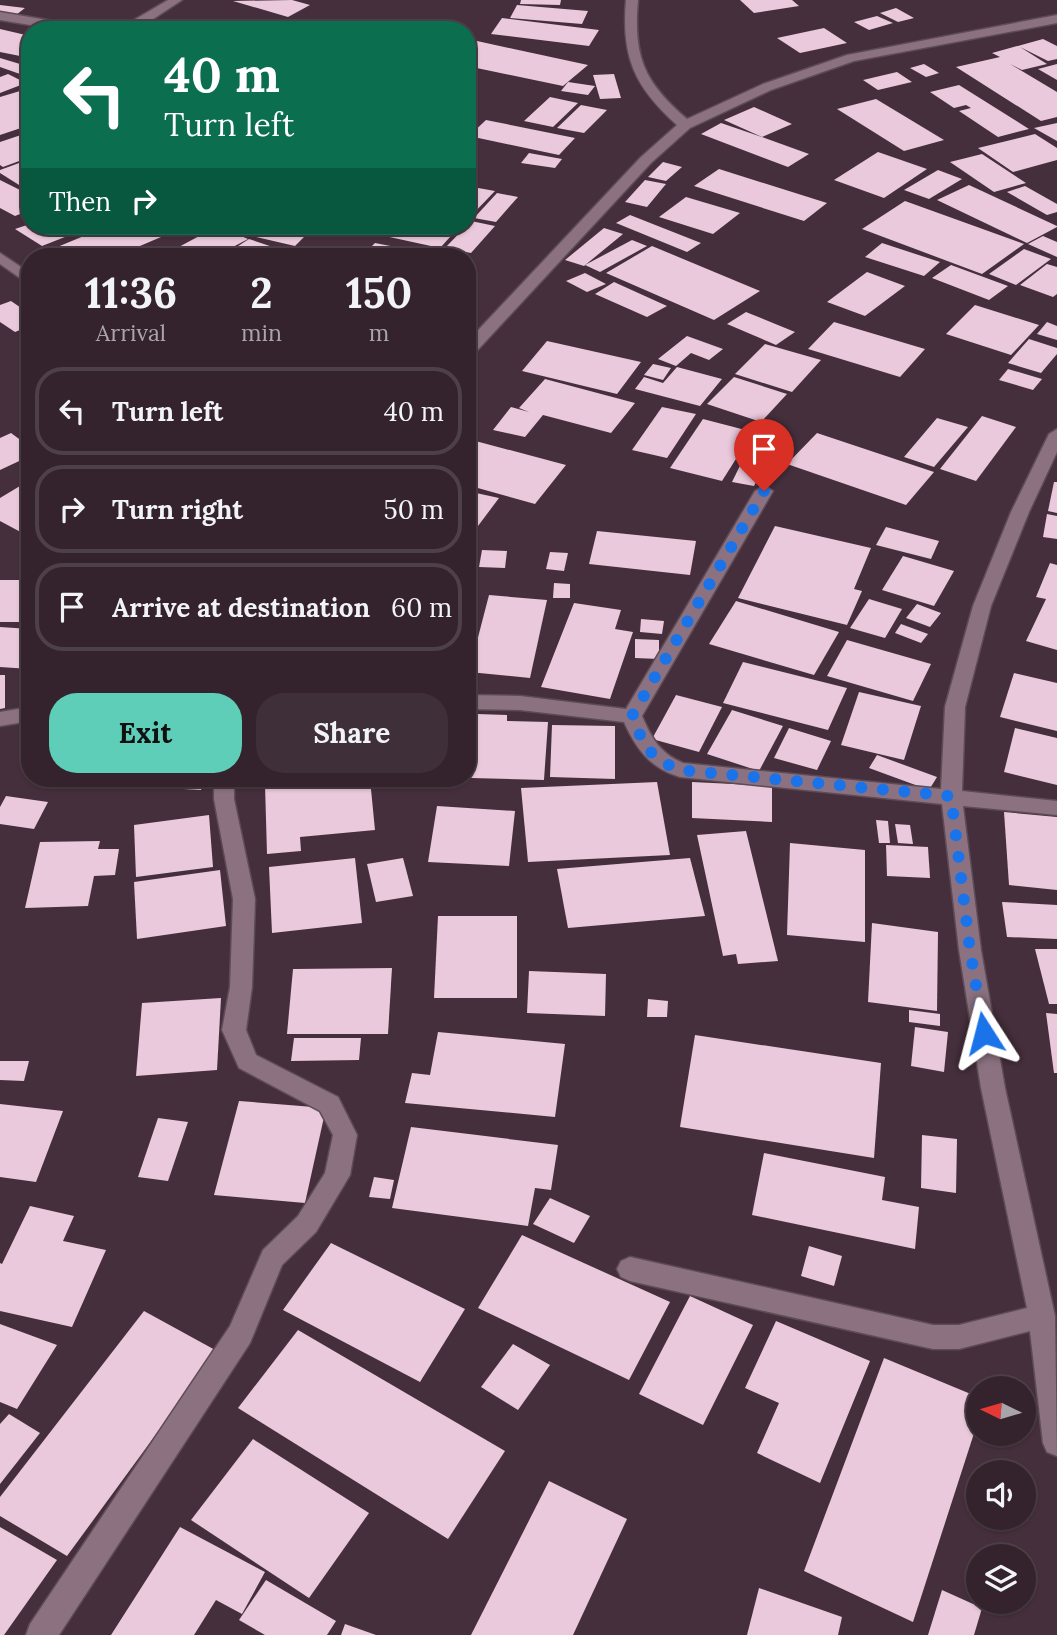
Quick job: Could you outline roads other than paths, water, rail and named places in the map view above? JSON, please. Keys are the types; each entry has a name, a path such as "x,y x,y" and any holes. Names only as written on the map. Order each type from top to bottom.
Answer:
{"street":[{"path":"142,21 176,0"},
{"path":"632,0 629,22 634,59 653,94 685,125"},
{"path":"0,16 30,21"},
{"path":"476,342 646,160 685,125 767,87 851,58 1057,19"},
{"path":"0,257 21,274"},
{"path":"1057,434 1020,512 982,606 955,707 951,796 970,950 993,1088 1042,1316 1057,1443"},
{"path":"632,716 764,491"},
{"path":"476,702 520,704 632,716"},
{"path":"0,719 21,716"},
{"path":"632,716 645,748 659,761 680,770 1057,807"},
{"path":"41,1635 240,1334 272,1258 307,1224 337,1175 340,1162 345,1135 328,1104 247,1061 234,1030 241,987 244,899 224,799 224,787"},
{"path":"630,1269 933,1337 959,1338 1042,1316"}]}
